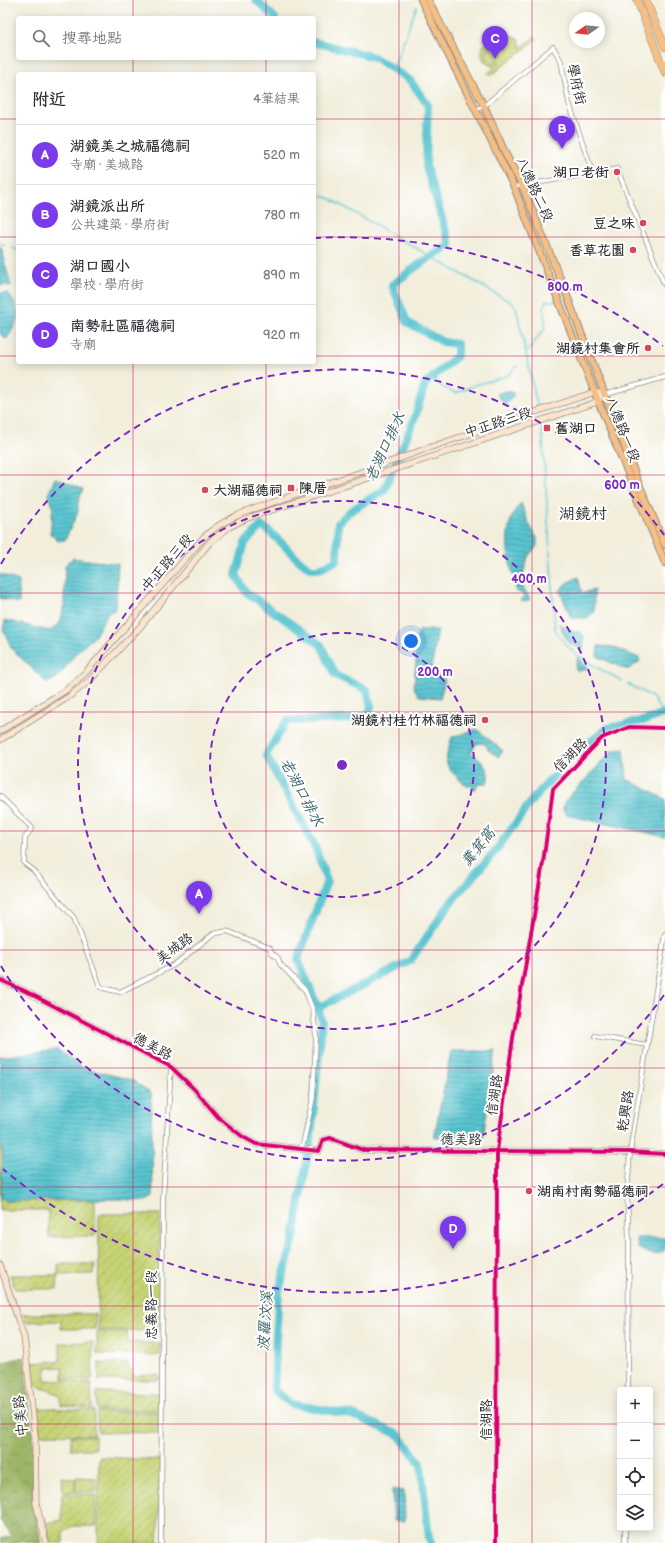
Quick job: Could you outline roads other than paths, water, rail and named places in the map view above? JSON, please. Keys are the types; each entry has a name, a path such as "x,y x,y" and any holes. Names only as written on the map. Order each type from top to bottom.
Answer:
{"highway":[{"path":"637,0 665,73"},
{"path":"646,0 665,48"}],"main road":[{"name":"八德路二段","path":"421,0 514,187 595,392"},
{"name":"八德路二段","path":"428,0 484,106 506,155 522,185 604,395"},
{"path":"595,392 604,395"},
{"name":"中正路三段","path":"0,731 66,690 86,672 211,530 244,512 386,462 400,459 425,448 595,392"},
{"name":"八德路一段","path":"595,392 665,564"},
{"name":"中正路三段","path":"0,740 70,696 90,680 140,627 210,542 218,535 246,519 598,401 604,395"},
{"name":"八德路一段","path":"604,395 665,545"},
{"name":"德美路","path":"0,980 25,991 171,1067 218,1117 243,1137 256,1144 320,1151 324,1140 330,1138 363,1150 630,1152 665,1154"},
{"name":"中美路","path":"0,1265 24,1337 35,1436 36,1503 46,1543"}],"street":[{"name":"學府街","path":"476,110 484,106 553,47 561,61 569,103 593,174"},
{"path":"514,187 617,169 665,286"},
{"name":"中正路三段","path":"604,395 665,377"},
{"name":"信湖路","path":"496,1543 497,1151 513,1038 543,864 553,789 602,738 629,728 665,728"},
{"name":"美城路","path":"0,796 32,828 25,838 24,863 33,870 74,918 100,986 103,988 120,992 174,965 212,934 220,932 226,931 270,948 271,952 278,958 280,964 305,990 313,1010 316,1036 312,1104 302,1150"},
{"name":"乾興路","path":"628,1387 629,1242 627,1195 630,1152 665,934"},
{"path":"595,1036 647,1045"},
{"name":"忠義路一段","path":"161,1543 163,1199 171,1067"},
{"path":"625,1531 625,1543"}],"water":[{"path":"0,246 1,247 11,286 0,285"},
{"path":"0,293 8,293 16,306 16,322 7,339 0,334"},
{"path":"506,391 512,392 514,396 505,405 497,394"},
{"path":"55,478 83,489 78,503 78,512 65,540 58,541 55,536 50,534 53,506 48,494"},
{"path":"521,503 529,524 537,538 537,546 528,557 522,578 523,587 530,599 527,602 521,601 524,595 516,591 515,586 519,582 517,577 513,575 508,547 511,519 515,510"},
{"path":"73,558 118,564 116,609 108,613 94,637 78,651 57,678 47,683 12,649 3,630 5,620 50,631 60,623 64,606 65,565"},
{"path":"0,574 19,581 19,603 0,598"},
{"path":"578,577 582,593 594,590 594,612 587,618 571,618 560,591 565,584"},
{"path":"559,624 574,632 581,632 584,637 583,650 568,642"},
{"path":"420,630 438,630 432,665 434,672 445,680 440,698 419,696 414,688 416,660 415,641"},
{"path":"598,646 613,647 639,658 640,661 629,669 625,669 597,656"},
{"path":"578,657 589,669 577,671 575,669"},
{"path":"477,729 503,751 498,757 488,750 487,746 482,743 476,744 471,752 487,769 488,778 487,783 478,785 475,790 471,786 466,786 454,774 447,765 446,760 452,737"},
{"path":"624,749 627,779 665,799 665,837 567,815 563,811 564,802 613,750"},
{"path":"57,1049 83,1068 132,1080 151,1093 153,1197 146,1201 116,1199 6,1201 1,1197 3,1155 0,1141 0,1057"},
{"path":"451,1051 496,1051 483,1138 434,1137"},
{"path":"636,1238 665,1238 665,1250 655,1254 645,1252 638,1248"},
{"path":"392,1489 404,1491 405,1521 394,1521"}],"waterway":[{"name":"老湖口排水","path":"256,0 273,16"},
{"path":"393,69 417,6"},
{"name":"老湖口排水","path":"316,42 374,57 410,80 428,105 426,166 450,245 421,263 392,285 407,322 443,342 457,344 457,356 425,384 414,420 384,490 349,512 338,523 337,560 320,569 308,567 261,526 245,543 236,575 246,592 321,645 335,675 367,690 371,707 368,715 351,719 287,721 266,755 315,847 327,881 298,959 318,1008 322,1022 311,1136 294,1238 279,1291 274,1390 291,1404 353,1415 399,1435 421,1464 429,1538 431,1543"},
{"path":"316,195 329,198 512,303 516,307 537,405"},
{"path":"0,243 5,245"},
{"path":"12,248 16,249"},
{"path":"528,351 545,328 544,306 546,301 556,301"},
{"path":"432,378 444,388 456,393 475,385 507,376 517,366"},
{"path":"542,428 555,629 567,646 584,660 622,681"},
{"path":"628,684 652,697 665,716"},
{"name":"糞箕窩","path":"318,1008 410,961 451,902 497,849 533,799 572,756 608,728 647,720 665,713"}],"place":[{"name":"湖口國小","path":"495,59"},
{"name":"湖鏡派出所","path":"562,149"},
{"name":"湖口老街","path":"617,172"},
{"name":"豆之味","path":"643,223"},
{"name":"香草花園","path":"633,250"},
{"name":"湖鏡村集會所","path":"648,348"},
{"name":"舊湖口","path":"547,428"},
{"name":"陳厝","path":"291,488"},
{"name":"大湖福德祠","path":"205,490"},
{"name":"湖鏡村桂竹林福德祠","path":"485,720"},
{"name":"湖鏡美之城福德祠","path":"199,914"},
{"name":"湖南村南勢福德祠","path":"529,1191"},
{"name":"南勢社區福德祠","path":"453,1249"}],"district":[{"name":"湖鏡村","path":"583,513"}],"water label":[{"name":"波羅汶溪","path":"265,1321"}]}
